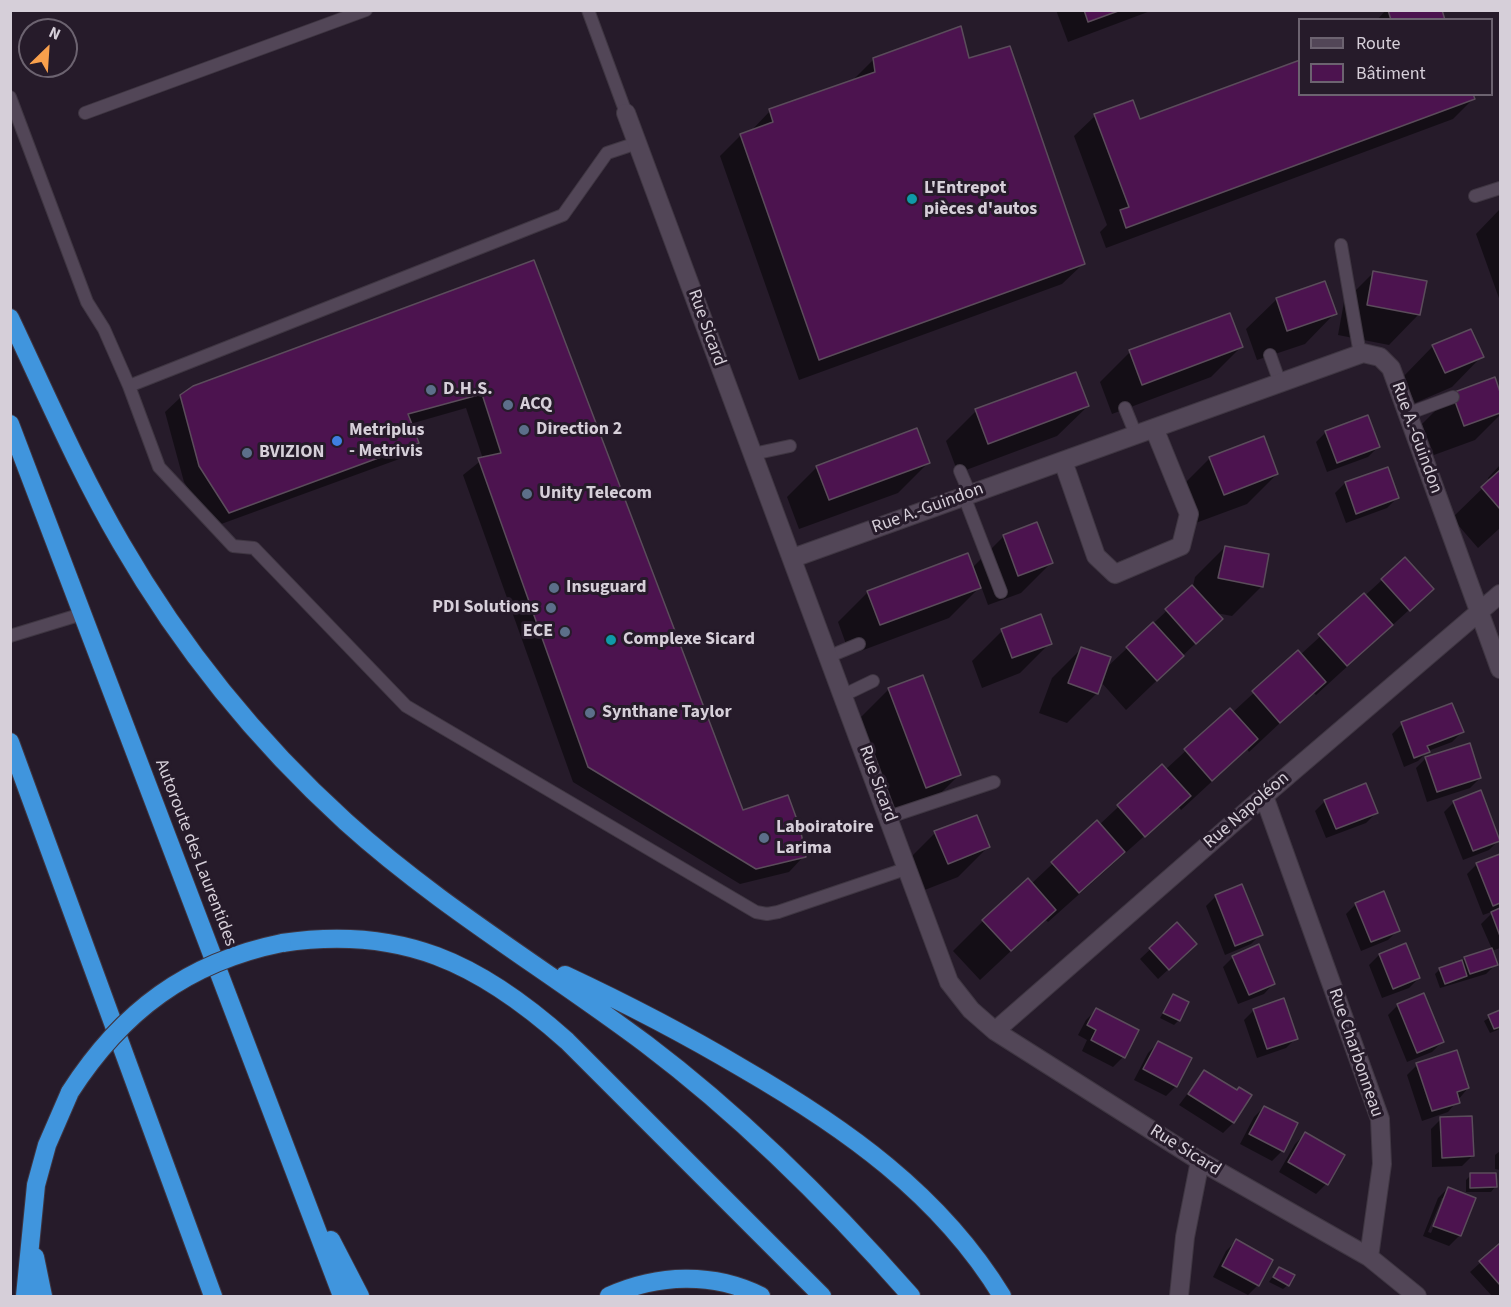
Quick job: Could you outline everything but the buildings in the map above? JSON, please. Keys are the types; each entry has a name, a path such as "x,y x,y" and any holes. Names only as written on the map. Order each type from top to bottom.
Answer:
{"highway":[{"path":"10,318 64,434 121,544 145,584 210,676 266,741 346,821 419,882 640,1040 742,1122 828,1205 910,1296"},
{"name":"Autoroute des Laurentides","path":"10,424 342,1296"},
{"path":"10,742 213,1296"},
{"path":"25,1296 33,1203 42,1159 70,1092 94,1058 121,1027 168,988 225,958 282,943 340,938 389,942 458,963 496,985 535,1012 567,1041 822,1296"},
{"path":"517,953 643,1011 779,1090 851,1137 922,1196 979,1262 1002,1296"},
{"path":"288,1155 360,1296"},
{"path":"31,1240 44,1296"},
{"path":"609,1296 653,1281 687,1278 720,1282 761,1296"}],"street":[{"name":"Rue Sicard","path":"626,113 830,656 949,982 970,1010 995,1031 1200,1161 1369,1257"},
{"name":"Rue A.-Guindon","path":"793,558 1360,354 1380,357 1390,368 1500,669"},
{"path":"1063,461 1096,556 1115,574 1124,571 1181,546 1189,514 1154,428"},
{"name":"Rue Napoléon","path":"995,1031 1500,594"},
{"name":"Rue Charbonneau","path":"1264,796 1380,1119 1382,1164 1369,1257"},
{"path":"1179,1296 1185,1237 1200,1161"},
{"path":"1369,1257 1417,1296"}],"lane":[{"path":"85,113 366,10"},
{"path":"588,10 626,113"},
{"path":"10,97 87,302 104,329 129,386 159,466 233,546 254,548 406,706 756,912 767,914 778,912 908,868"},
{"path":"129,386 563,215 607,153 638,143"},
{"path":"1475,196 1500,188"},
{"path":"1341,245 1360,354"},
{"path":"1270,355 1280,382"},
{"path":"1407,414 1453,397"},
{"path":"1125,408 1136,435"},
{"path":"753,454 790,446"},
{"path":"960,471 1001,592"},
{"path":"10,636 82,614"},
{"path":"830,656 859,644"},
{"path":"844,695 873,681"},
{"path":"889,817 994,782"}],"place":[{"name":"L'Entrepot pièces d'autos","path":"912,199"},
{"name":"D.H.S.","path":"431,390"},
{"name":"ACQ","path":"508,405"},
{"name":"Direction 2","path":"524,430"},
{"name":"Metriplus - Metrivis","path":"337,441"},
{"name":"BVIZION","path":"247,453"},
{"name":"Unity Telecom","path":"527,494"},
{"name":"Insuguard","path":"554,588"},
{"name":"PDI Solutions","path":"551,608"},
{"name":"ECE","path":"565,632"},
{"name":"Complexe Sicard","path":"611,640"},
{"name":"Synthane Taylor","path":"590,713"},
{"name":"Laboiratoire Larima","path":"764,838"}]}
